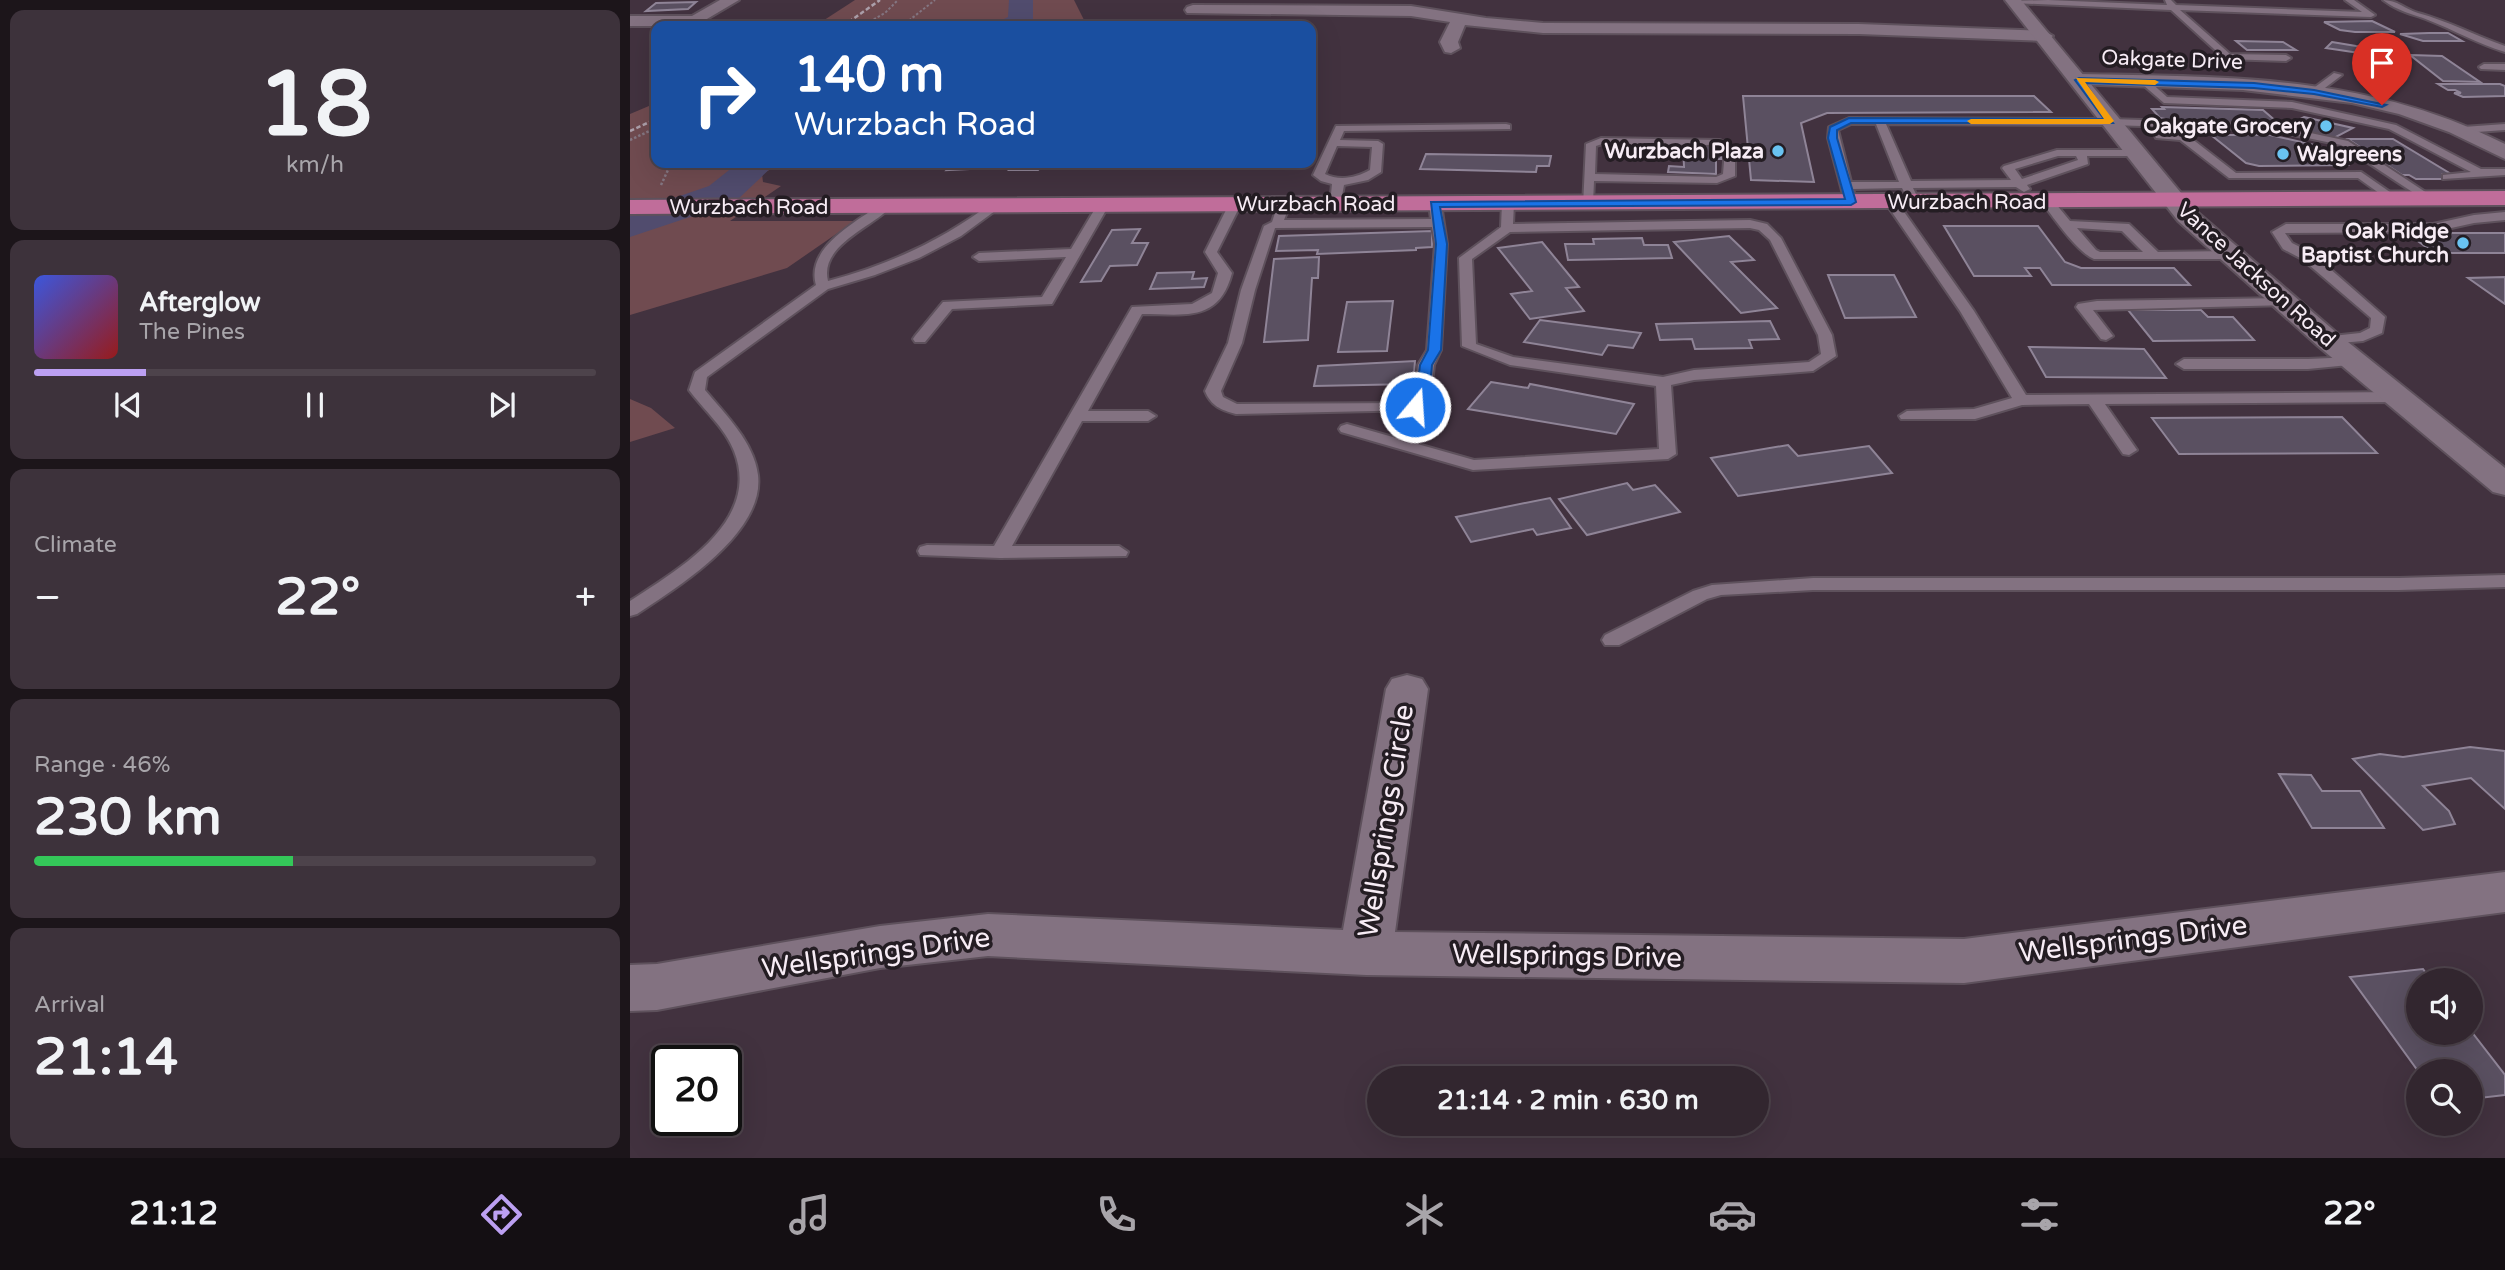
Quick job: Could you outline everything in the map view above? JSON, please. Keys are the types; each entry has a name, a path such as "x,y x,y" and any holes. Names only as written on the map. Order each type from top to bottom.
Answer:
{"main road":[{"name":"Wurzbach Road","path":"630,207 1235,204 1281,214 1337,193 1436,213 1508,204 1587,203 1671,213 1849,194 1904,197 2033,195 2173,201 2395,188 2430,199 2503,205"}],"street":[{"path":"630,21 695,21 731,0"},
{"name":"Vance Jackson Road","path":"2013,0 2173,201 2231,256 2328,340 2505,485"},
{"path":"1187,5 1390,10 1543,28 1899,30 2044,36"},
{"path":"1187,5 1203,21"},
{"path":"1451,48 1449,41 1460,18"},
{"path":"1686,29 1691,49"},
{"path":"1899,30 1911,50"},
{"name":"Oakgate Drive","path":"2079,80 2243,85 2303,96 2382,105 2463,130 2505,152"},
{"name":"Wellsprings Circle","path":"1366,954 1407,689"},
{"name":"Wellsprings Drive","path":"630,988 657,986 880,947 988,935 1366,954 1964,961 2505,892"}],"lane":[{"path":"2013,0 2170,3 2382,15"},
{"path":"2348,0 2371,15"},
{"path":"2387,0 2416,15 2427,16 2473,38 2505,49"},
{"path":"2170,3 2183,19 2228,57 2286,58"},
{"path":"2394,16 2427,16"},
{"path":"2484,67 2505,67"},
{"path":"2303,96 2337,75"},
{"path":"2303,96 2392,127 2479,172 2505,173"},
{"path":"2392,127 2428,117"},
{"path":"1849,194 1833,138 1833,129 1849,121 2116,128 2269,127 2344,144 2395,188"},
{"path":"1880,121 1904,197 2021,400"},
{"path":"1333,143 1378,144 1375,172 1337,193 1319,174 1333,143 1340,128 1506,127"},
{"path":"2463,130 2505,127"},
{"path":"2116,128 2183,137 2202,132 2265,132 2329,147 2359,170 2395,188"},
{"path":"2183,137 2233,176 2359,170"},
{"path":"1587,203 1591,144 1601,141 1716,142 1730,147 1729,176 1717,180 1589,177"},
{"path":"2136,153 2057,153 2008,168 2066,224 2091,253 2099,256 2231,256"},
{"path":"2033,195 2084,162 2080,153"},
{"path":"2447,177 2482,174 2479,172"},
{"path":"2395,188 2412,177"},
{"path":"1000,552 1137,310 1186,309 1207,305 1217,295 1225,273 1211,252 1235,204"},
{"path":"1507,228 1508,204"},
{"path":"630,610 695,565 741,517 752,491 744,452 697,390 701,375 823,286 871,274 937,247 997,205"},
{"path":"920,339 948,306 1047,301 1103,205"},
{"path":"2328,340 2363,337 2377,330 2378,317 2307,256 2287,246 2278,232 2286,228 2433,228 2503,205"},
{"path":"823,286 820,270 831,250 887,206"},
{"path":"1436,213 1441,244 1434,350 1426,365 1422,401 1415,407 1236,409 1220,404 1215,399 1213,391 1235,343 1248,290 1270,226 1281,214 1436,213"},
{"path":"1671,213 1763,227 1774,238 1825,335 1829,356 1813,366 1694,374 1663,382 1510,361 1469,346 1465,258 1507,228 1671,213"},
{"path":"2066,224 2125,226 2155,256"},
{"path":"979,257 1075,253"},
{"path":"2106,336 2083,307 2284,302"},
{"path":"2184,364 2308,364 2354,361"},
{"path":"1347,429 1473,465 1668,454 1663,382"},
{"path":"1907,416 1975,414 2021,400 2399,397"},
{"path":"2094,400 2129,450"},
{"path":"1077,416 1148,416"},
{"path":"927,551 1119,552"},
{"path":"1612,640 1700,595 1719,589 1840,584 2399,584 2505,581"}],"path":[{"path":"871,21 885,13 898,0"},
{"path":"908,21 935,0"},
{"path":"630,140 651,130"},
{"path":"659,189 668,168"}],"shaded area":[{"path":"855,0 1074,0 1084,21 823,21"},
{"path":"651,105 651,168 773,168 762,174 763,182 781,186 730,221 855,221 787,268 630,315 630,114"},
{"path":"630,399 651,408 675,428 630,442"}],"building":[{"path":"696,2 688,9 646,11 656,3"},
{"path":"2372,21 2395,32 2340,30 2324,22"},
{"path":"2448,33 2462,41 2423,41 2400,34"},
{"path":"2236,41 2283,42 2296,50 2247,50"},
{"path":"2332,42 2384,50 2379,56 2326,48"},
{"path":"2410,55 2442,56 2480,82 2443,81"},
{"path":"2438,84 2500,84 2505,86 2505,96 2463,97 2454,93 2461,93"},
{"name":"Wurzbach Plaza","path":"1743,96 2034,96 2051,112 1827,113 1801,123 1814,182 1751,180"},
{"path":"2162,107 2263,110 2278,123 2175,121 2160,118 2152,109 2164,109"},
{"path":"2304,117 2353,128 2334,138 2285,127"},
{"name":"Walgreens","path":"2211,135 2270,135 2319,146 2347,165 2259,166 2246,163"},
{"path":"2348,139 2393,139 2451,174 2444,174 2451,179 2416,179 2402,175"},
{"path":"1683,144 1716,145 1717,151 1721,151 1721,159 1716,159 1716,174 1668,172 1669,166 1684,167"},
{"path":"1426,154 1551,156 1549,166 1537,166 1536,172 1420,169"},
{"path":"949,168 990,168 947,170"},
{"path":"1010,168 1040,168 1038,170 1009,170"},
{"path":"1944,226 2038,226 2065,262 2081,268 2174,268 2190,285 2052,285 2040,268 2025,268 2031,276 1974,276"},
{"path":"1140,229 1132,243 1148,243 1137,265 1110,266 1101,281 1081,282 1112,230"},
{"path":"1432,231 1432,247 1416,250 1317,254 1318,250 1276,251 1279,236"},
{"name":"Oak Ridge Baptist Church","path":"2407,233 2505,233 2505,253 2434,253"},
{"path":"1729,236 1754,260 1731,262 1777,308 1741,313 1674,242"},
{"path":"1642,238 1644,245 1668,245 1672,258 1568,260 1565,244 1594,244 1593,239"},
{"path":"1542,242 1579,287 1566,288 1584,311 1530,319 1511,294 1532,291 1498,248"},
{"path":"1319,257 1318,278 1312,278 1308,340 1264,342 1274,259"},
{"path":"1194,272 1192,279 1207,278 1204,287 1150,289 1157,273"},
{"path":"1828,275 1894,275 1916,317 1845,318"},
{"path":"2505,277 2505,304 2468,278"},
{"path":"1393,301 1387,351 1338,352 1347,302"},
{"path":"2128,310 2201,310 2208,317 2233,317 2254,340 2153,341"},
{"path":"1540,320 1641,333 1633,348 1608,345 1602,355 1524,342"},
{"path":"1770,321 1779,339 1749,340 1752,348 1695,349 1692,339 1660,340 1656,324"},
{"path":"2029,347 2144,349 2166,378 2046,377"},
{"path":"1415,361 1413,384 1314,386 1318,366"},
{"path":"1491,382 1528,388 1530,384 1634,404 1616,434 1468,409"},
{"path":"2342,417 2377,453 2179,454 2152,418"},
{"path":"1788,445 1798,456 1869,446 1892,473 1738,496 1711,458"},
{"path":"1627,483 1633,490 1655,485 1680,512 1587,535 1559,499"},
{"path":"1550,498 1571,528 1537,535 1533,529 1471,542 1456,517"},
{"path":"2470,747 2505,751 2505,809 2471,778 2423,786 2449,811 2455,824 2423,830 2353,759 2380,754 2403,757"},
{"path":"2279,774 2311,775 2322,791 2360,791 2384,828 2312,828"},
{"path":"2406,971 2406,1045 2482,1045 2505,1075 2505,1095 2483,1098 2483,1059 2409,1059 2350,977"}],"waterway":[{"path":"1020,21 1021,0"},
{"path":"630,226 722,194 753,168"}],"railway":[{"path":"850,21 880,0"},
{"path":"630,131 651,121"}],"slow traffic":[{"path":"1971,121 2110,121 2079,80 2155,82"}],"place":[{"name":"Oakgate Grocery","path":"2326,126"},
{"name":"Wurzbach Plaza","path":"1778,151"},
{"name":"Walgreens","path":"2283,154"},
{"name":"Oak Ridge Baptist Church","path":"2463,243"}],"route":[{"path":"1415,407 1422,401 1426,365 1434,350 1441,244 1435,204 1851,202 1833,138 1833,129 1849,121 2110,121 2079,80 2254,86 2314,92 2382,105"}]}
